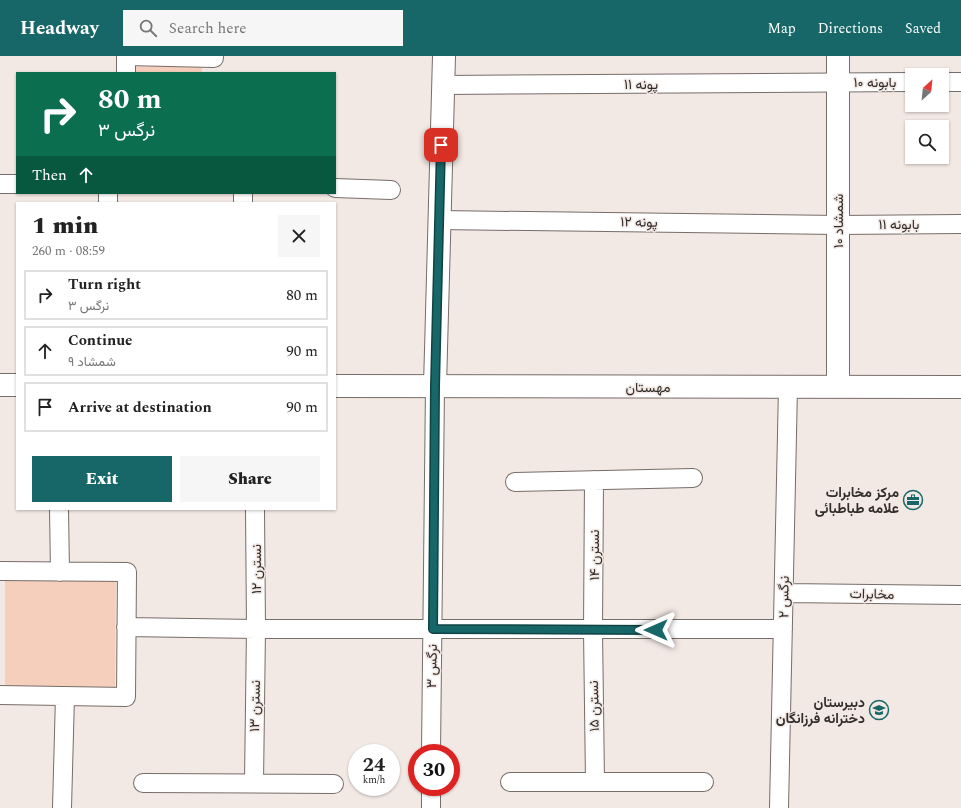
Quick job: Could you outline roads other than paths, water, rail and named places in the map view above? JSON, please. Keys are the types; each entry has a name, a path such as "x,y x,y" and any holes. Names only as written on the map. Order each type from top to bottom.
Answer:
{"street":[{"path":"126,72 126,56 215,62"},
{"path":"435,386 444,56"},
{"name":"شمشاد ۱۰","path":"838,56 838,387"},
{"name":"بابونه ۱۰","path":"838,83 905,82"},
{"path":"949,82 961,82"},
{"name":"پونه ۱۱","path":"443,85 838,83"},
{"path":"0,184 16,184"},
{"path":"336,188 391,190"},
{"name":"پونه ۱۲","path":"439,220 838,225"},
{"name":"بابونه ۱۱","path":"838,225 961,224"},
{"path":"0,385 16,385"},
{"name":"مهستان","path":"336,386 961,387"},
{"name":"نرگس ۳","path":"431,744 435,386"},
{"name":"نرگس ۲","path":"779,808 788,387"},
{"path":"515,482 693,478"},
{"name":"نسترن ۱۴","path":"593,630 594,480"},
{"path":"59,510 60,572"},
{"name":"نسترن ۱۲","path":"255,510 256,629"},
{"path":"0,571 127,572 126,697 0,695"},
{"name":"مخابرات","path":"784,592 961,595"},
{"path":"126,627 256,629 783,629"},
{"name":"نسترن ۱۳","path":"254,783 256,629"},
{"name":"نسترن ۱۵","path":"593,630 595,782"},
{"path":"62,808 65,696"},
{"path":"510,782 704,782"},
{"path":"143,783 334,784"},
{"path":"431,796 431,808"}],"place":[{"name":"مرکز مخابرات علامه طباطبائی","path":"913,500"},
{"name":"دبیرستان دخترانه فرزانگان","path":"879,710"}]}
